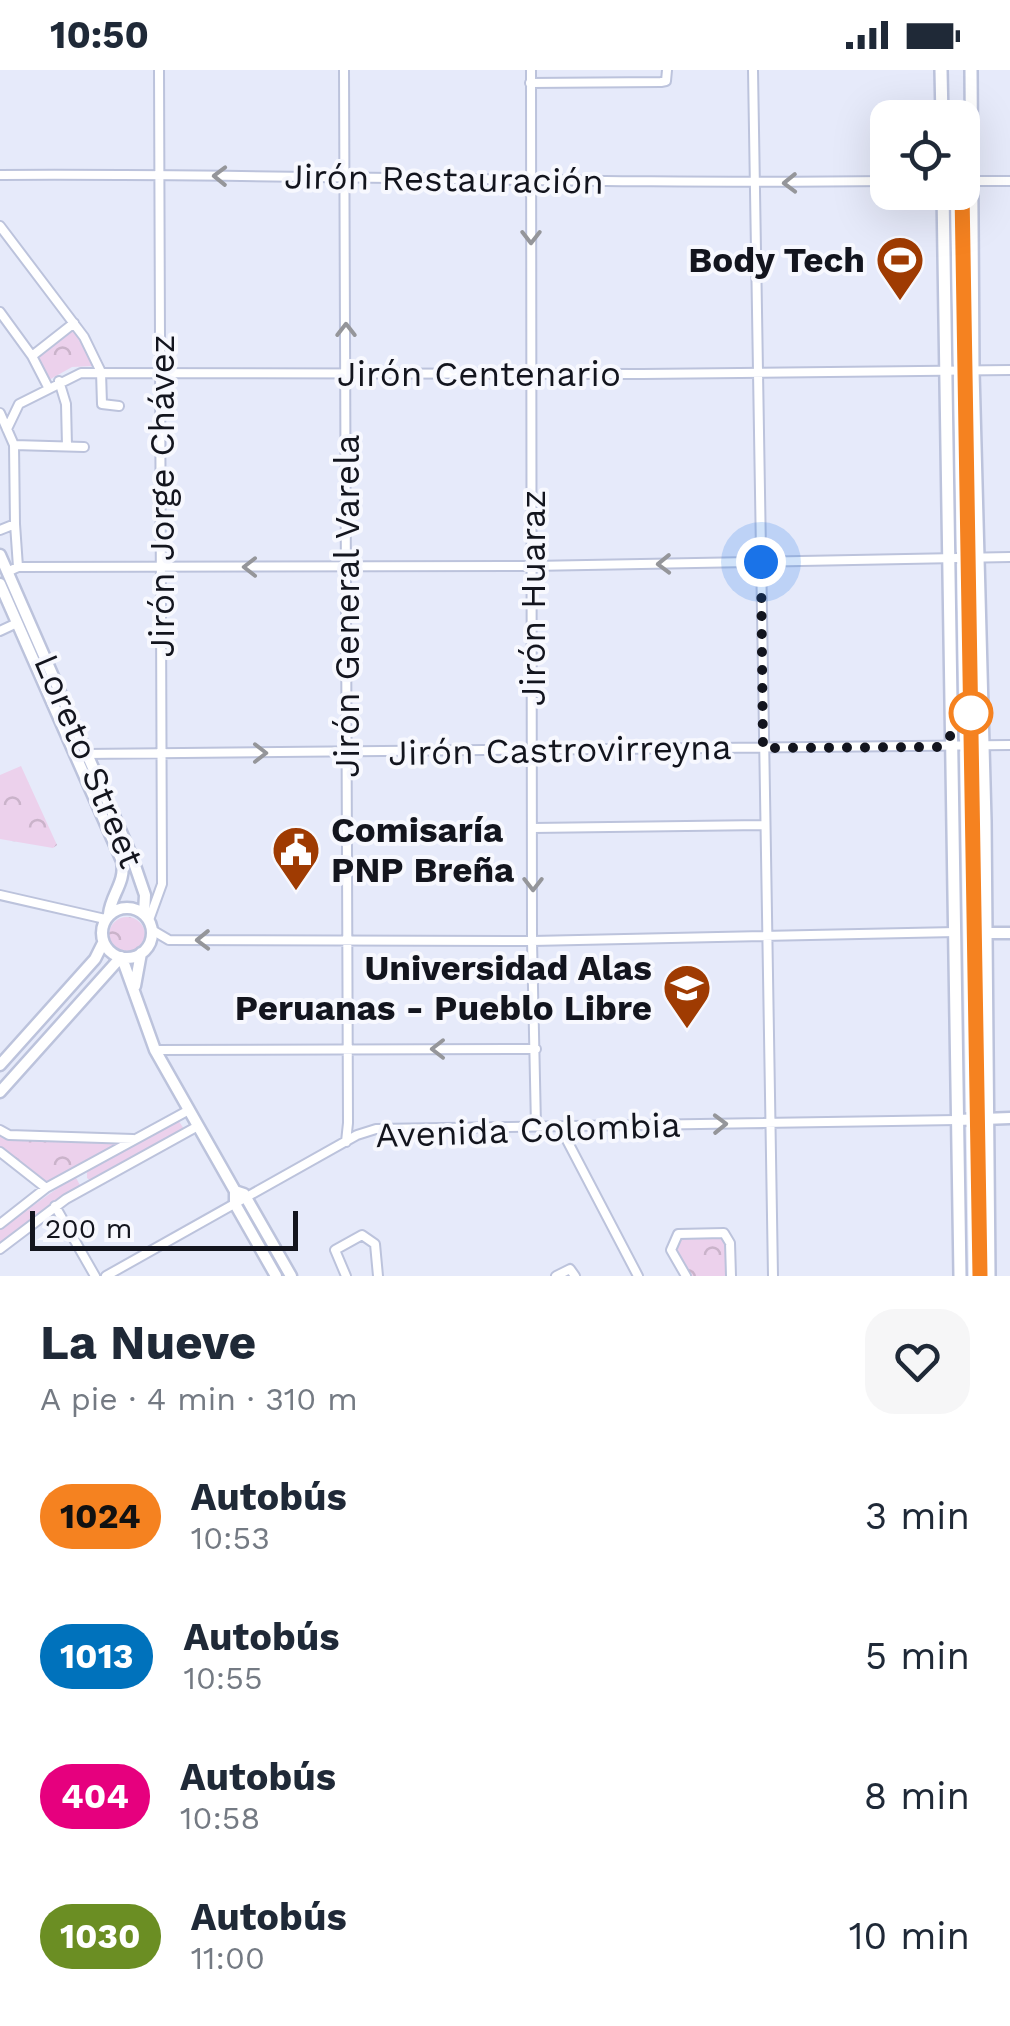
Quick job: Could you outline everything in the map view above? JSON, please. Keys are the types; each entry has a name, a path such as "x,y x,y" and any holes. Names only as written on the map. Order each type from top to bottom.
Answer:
{"main road":[{"path":"941,70 942,100"},
{"path":"971,70 971,100"},
{"path":"943,210 960,1276"},
{"path":"972,210 989,1276"},
{"name":"Loreto Street","path":"0,555 13,570 122,861 123,879 107,917"},
{"name":"Loreto Street","path":"0,584 142,884 148,921"},
{"path":"136,995 135,977 141,953 150,943 148,921 122,907 107,917 101,931 104,943 121,958 156,1050 189,1110 291,1276"},
{"path":"986,933 1010,933"},
{"path":"0,1066 95,959 104,943"},
{"path":"0,1092 121,958 141,953"},
{"path":"68,989 82,1001"},
{"name":"Avenida Colombia","path":"957,1120 1010,1118"},
{"path":"235,1190 235,1204 276,1276"}],"street":[{"name":"Jirón Jorge Chávez","path":"148,921 162,884 160,70"},
{"name":"Jirón General Varela","path":"344,70 348,567 346,1142"},
{"name":"Jirón Huaraz","path":"530,70 536,1126"},
{"path":"530,83 661,82 666,81 668,70"},
{"path":"753,70 773,1276"},
{"name":"Jirón Restauración","path":"0,175 870,182"},
{"path":"980,182 1010,181"},
{"path":"0,226 74,323 101,372 102,404 119,406"},
{"path":"0,312 32,356 48,387"},
{"path":"32,356 74,323"},
{"name":"Jirón Centenario","path":"0,414 60,381 81,373 101,372 346,375 1010,370"},
{"path":"60,381 66,404 67,446"},
{"path":"0,439 9,432 19,404"},
{"path":"0,414 14,444 13,570 1010,557"},
{"path":"14,444 84,446"},
{"path":"0,530 15,524"},
{"path":"0,631 17,623"},
{"name":"Jirón Castrovirreyna","path":"82,755 1010,746"},
{"path":"533,828 764,825"},
{"path":"0,894 107,917"},
{"path":"148,921 169,940 532,941 956,932"},
{"path":"156,1050 536,1049"},
{"path":"0,1224 46,1188 189,1110"},
{"name":"Avenida Colombia","path":"106,1276 376,1128 957,1120"},
{"path":"0,1249 55,1206 198,1126"},
{"path":"560,1127 638,1276"},
{"path":"0,1130 9,1135 137,1139"},
{"path":"0,1152 46,1188"},
{"path":"78,1170 87,1187"},
{"path":"55,1206 94,1276"},
{"path":"686,1276 671,1250 678,1234 724,1233 730,1243 731,1276"},
{"path":"344,1276 335,1250 362,1235 375,1244 378,1276"},
{"path":"556,1276 570,1270 575,1276"}],"green space":[{"path":"74,330 93,366 72,367 49,380 37,357"},
{"path":"21,766 57,845 53,848 0,839 0,775"},
{"path":"127,917 140,922 145,935 140,948 127,953 114,948 109,935 114,922"},
{"path":"178,1120 184,1129 91,1181 87,1178 87,1171"},
{"path":"0,1136 120,1144 48,1184 0,1149"},
{"path":"75,1176 81,1187 0,1244 0,1229"},
{"path":"720,1236 727,1242 728,1276 690,1276 675,1244 681,1238"}],"bus line":[{"name":"1024","path":"962,210 980,1276"}],"place":[{"name":"Body Tech","path":"900,302"},
{"name":"Comisaría PNP Breña","path":"296,892"},
{"name":"Universidad Alas Peruanas - Pueblo Libre","path":"687,1030"}],"route":[{"path":"761,562 763,748 940,747 971,713"}]}
